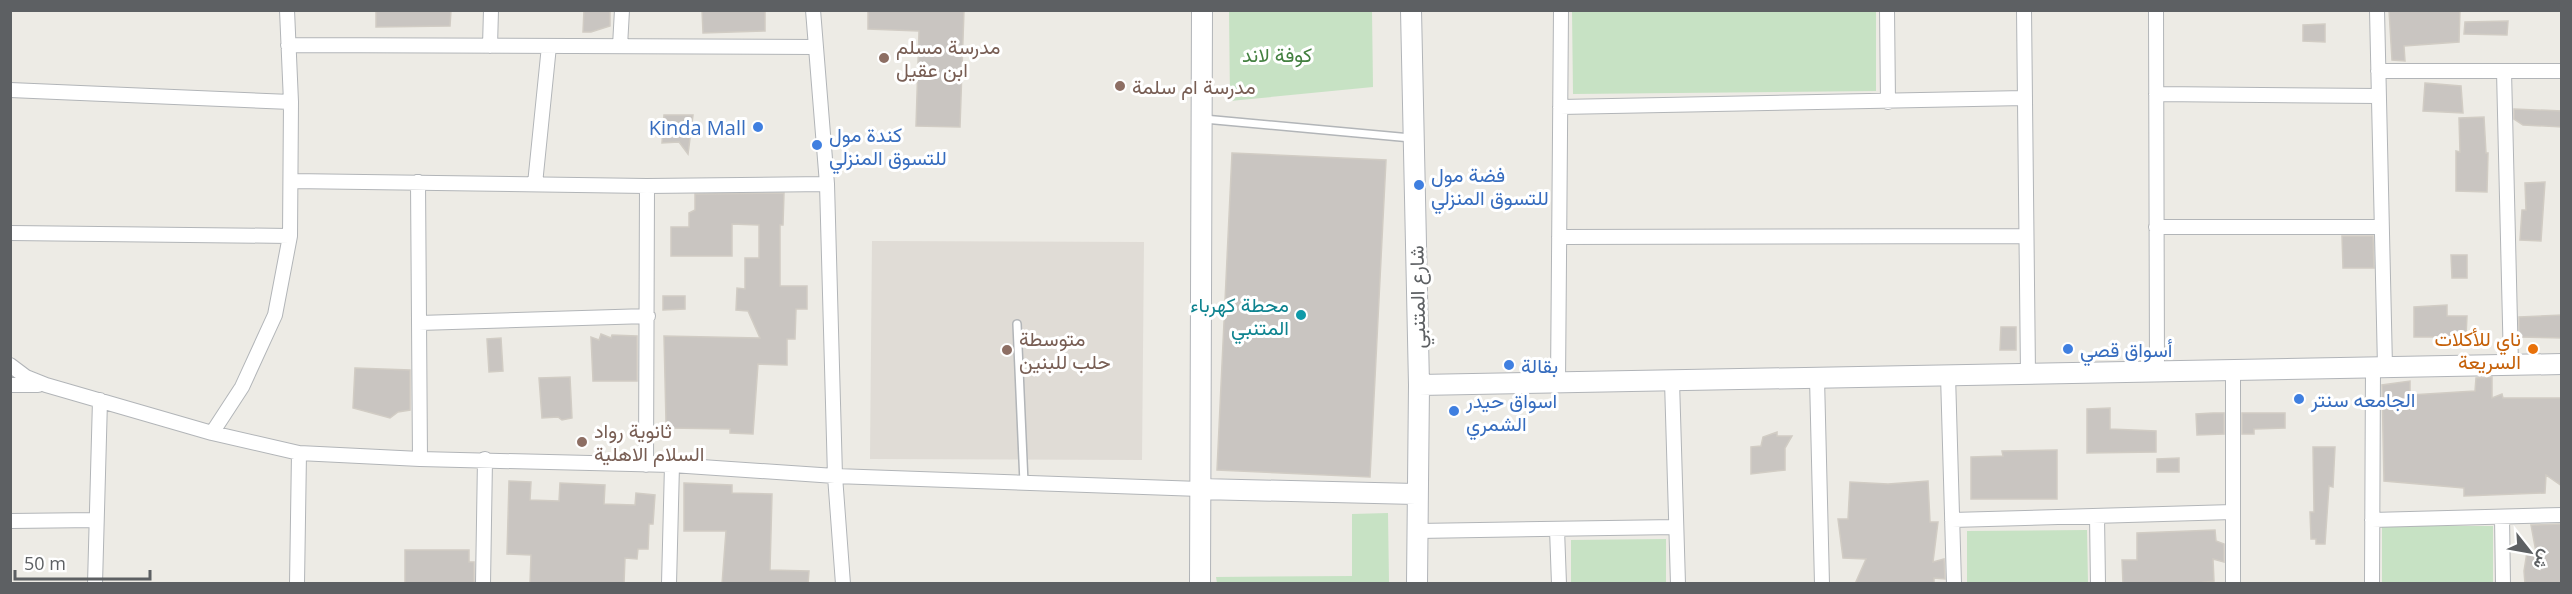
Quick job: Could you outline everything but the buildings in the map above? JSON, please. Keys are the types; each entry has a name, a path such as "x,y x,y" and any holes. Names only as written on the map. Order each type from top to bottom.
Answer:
{"street":[{"path":"212,433 242,387 275,315 290,236 291,102 287,10"},
{"path":"490,46 491,10"},
{"path":"620,46 622,10"},
{"path":"813,10 827,184 835,476 843,584"},
{"path":"1200,584 1202,10"},
{"name":"شارع المتنبي","path":"1411,10 1419,386 1416,494 1417,584"},
{"path":"1558,383 1561,10"},
{"path":"1887,10 1888,102"},
{"path":"2024,10 2028,374"},
{"path":"2156,10 2157,371"},
{"path":"2372,584 2381,227 2377,10"},
{"path":"288,45 816,47"},
{"path":"535,184 549,46"},
{"path":"2378,71 2562,71"},
{"path":"2504,71 2511,365"},
{"path":"10,90 291,102"},
{"path":"2156,94 2378,96"},
{"path":"1560,107 2025,98"},
{"path":"291,181 647,186 827,184"},
{"path":"418,182 420,459"},
{"path":"646,465 647,186"},
{"path":"2156,227 2381,227"},
{"path":"10,233 290,236"},
{"path":"1559,237 2026,236"},
{"path":"419,322 648,316"},
{"path":"1419,386 2562,364"},
{"path":"10,365 26,376 46,385 212,433 299,453 420,459 672,465 835,476 1024,484 1416,494"},
{"path":"2233,584 2234,370"},
{"path":"1948,375 1954,584"},
{"path":"1817,378 1822,584"},
{"path":"1672,381 1678,584"},
{"path":"10,385 46,385"},
{"path":"95,584 100,400"},
{"path":"297,584 299,453"},
{"path":"483,584 484,459"},
{"path":"669,584 672,465"},
{"path":"1952,520 2233,512"},
{"path":"2372,520 2562,515"},
{"path":"2097,516 2098,584"},
{"path":"2502,517 2503,584"},
{"path":"10,521 96,520"},
{"path":"1417,531 1676,527"},
{"path":"1557,529 1558,584"}],"lane":[{"path":"1202,119 1413,138"},
{"path":"1017,324 1024,484"}],"shaded area":[{"name":"متوسطة حلب للبنين","path":"872,241 1144,242 1142,460 870,459"}],"green space":[{"name":"كوفة لاند","path":"1229,11 1372,11 1373,87 1230,101"},
{"path":"1572,11 1876,11 1876,91 1573,94"},
{"path":"1388,513 1389,583 1217,583 1216,577 1352,576 1352,514"},
{"path":"2382,526 2493,526 2493,582 2382,582"},
{"path":"2087,530 2088,583 1967,583 1967,531"},
{"path":"1666,539 1666,583 1571,583 1571,540"}],"place":[{"name":"مدرسة مسلم ابن عقيل","path":"884,58"},
{"name":"مدرسة ام سلمة","path":"1120,86"},
{"name":"Kinda Mall","path":"758,127"},
{"name":"كندة مول للتسوق المنزلي","path":"817,145"},
{"name":"فضة مول للتسوق المنزلي","path":"1419,185"},
{"name":"محطة كهرباء المتنبي","path":"1301,315"},
{"name":"أسواق قصي","path":"2068,349"},
{"name":"ناي للأكلات السريعة","path":"2533,349"},
{"name":"متوسطة حلب للبنين","path":"1007,350"},
{"name":"بقالة","path":"1509,365"},
{"name":"الجامعه سنتر","path":"2299,399"},
{"name":"اسواق حيدر الشمري","path":"1454,411"},
{"name":"ثانوية رواد السلام الاهلية","path":"582,442"}]}
